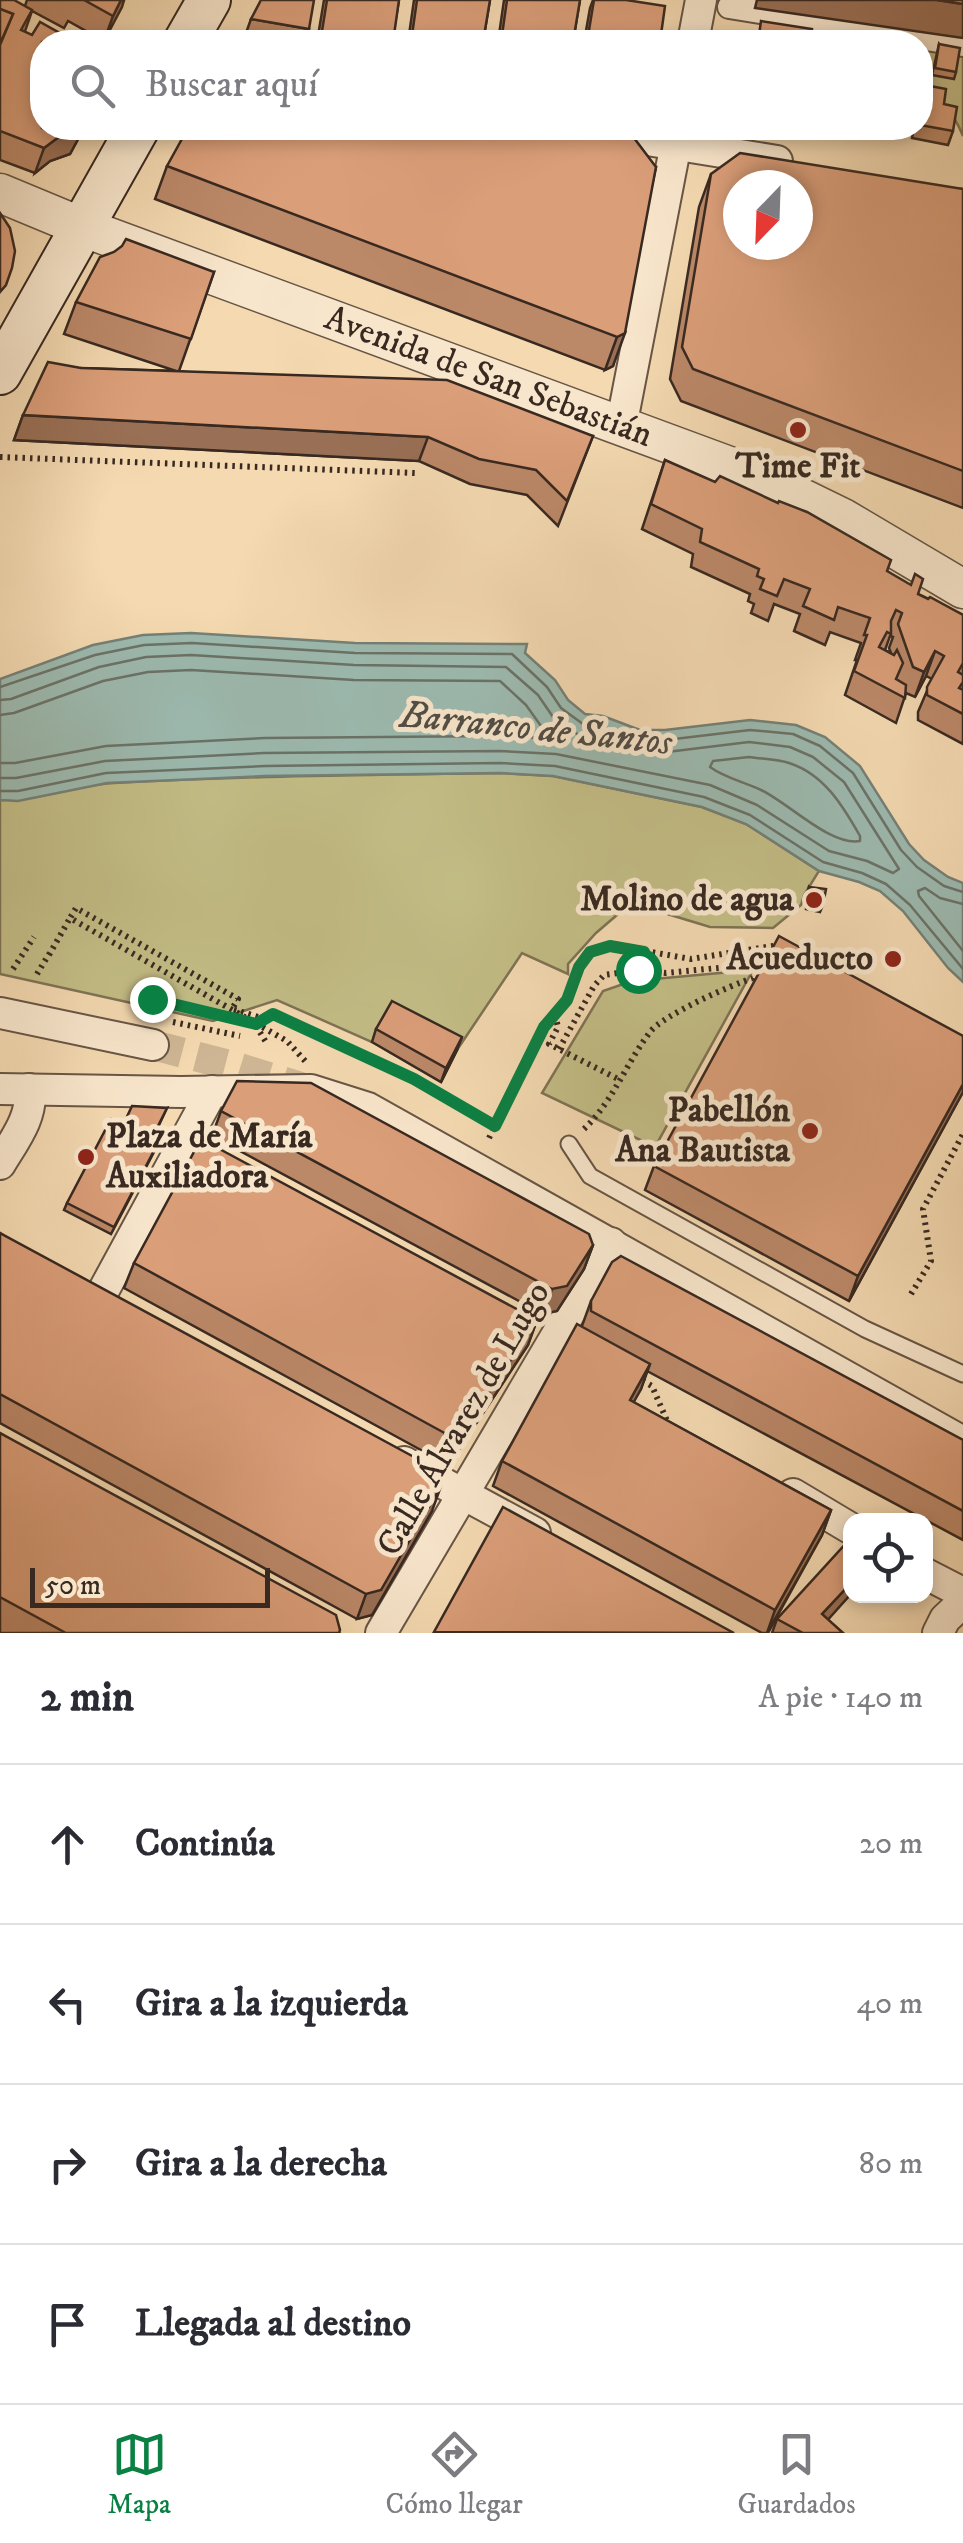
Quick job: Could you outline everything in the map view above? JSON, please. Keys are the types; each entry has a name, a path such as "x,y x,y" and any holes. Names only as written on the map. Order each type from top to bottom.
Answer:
{"main road":[{"path":"192,30 209,0"},
{"path":"0,372 131,140"}],"street":[{"path":"700,30 715,3 874,30"},
{"path":"933,40 963,45"},
{"path":"621,427 676,140"},
{"path":"695,140 813,167"},
{"name":"Avenida de San Sebastián","path":"0,192 787,490 956,577"},
{"path":"0,1013 153,1045"},
{"path":"15,1089 312,1090 368,1108 963,1442"},
{"path":"0,1164 32,1101 15,1089"},
{"path":"98,1296 212,1091"},
{"path":"179,1148 247,1184"},
{"name":"Calle Álvarez de Lugo","path":"382,1633 463,1494 544,1338 610,1243"},
{"path":"377,1447 565,1550"},
{"path":"770,1481 843,1524"},
{"path":"933,1578 963,1593"},
{"path":"938,1633 945,1619 963,1602"}],"lane":[{"path":"569,1144 590,1176 865,1329 963,1374"}],"path":[{"path":"0,457 415,473"},
{"path":"37,974 76,908 238,999 232,1009"},
{"path":"13,969 34,937"},
{"path":"489,1138 544,1027 567,1000 579,967 590,952 610,946 692,959 783,944"},
{"path":"796,948 843,972"},
{"path":"638,970 644,952"},
{"path":"559,1049 604,975 760,964 753,978 726,986 652,1028 602,1112 569,1144"},
{"path":"152,999 256,1024 273,1014 414,1079 495,1126"},
{"path":"232,1009 266,1019"},
{"path":"232,1009 288,1042 310,1067"},
{"path":"555,1015 558,1026 550,1044 620,1080"},
{"path":"256,1024 266,1042"},
{"path":"911,1294 931,1261 923,1208 963,1134"},
{"path":"622,1370 652,1386 668,1423"}],"shaded area":[{"path":"933,50 963,56 963,136 947,109 936,100"},
{"path":"500,773 553,776 702,807 746,824 819,871 801,905 773,928 710,927 631,903 568,964 568,974 522,953 457,1050 441,1082 372,1042 277,1000 213,1021 0,974 0,800 114,783"},
{"path":"753,970 655,1147 542,1093 603,991 632,981"}],"water":[{"name":"Barranco de Santos","path":"191,633 355,643 527,644 525,653 585,714 603,716 640,730 750,720 796,725 825,737 860,766 909,844 924,860 963,883 963,982 903,911 880,891 819,871 746,824 702,807 553,776 265,776 107,783 18,801 0,800 0,679 93,645 143,635"}],"building":[{"path":"0,0 14,0 32,10 21,30 30,34 30,140 55,140 44,148 0,131 0,45 13,14 0,9"},
{"path":"84,0 121,0 113,16"},
{"path":"261,0 314,0 309,29 251,19"},
{"path":"327,0 399,0 395,30 322,30"},
{"path":"417,0 490,0 485,30 413,30"},
{"path":"507,0 580,0 575,30 503,30"},
{"path":"594,0 665,6 662,30 589,30"},
{"path":"0,9 13,14 0,44"},
{"path":"761,21 812,29 812,30 760,30"},
{"path":"40,22 54,30 35,30"},
{"path":"939,44 960,48 956,72 935,68"},
{"path":"933,87 946,89 944,104 957,107 953,131 933,127"},
{"path":"181,140 636,140 656,167 625,333 617,337 167,166"},
{"path":"740,153 963,189 963,471 693,369 682,347 711,174"},
{"path":"0,213 10,228 15,251 6,285 0,292"},
{"path":"126,239 214,272 191,339 76,302 100,257 114,252"},
{"path":"48,362 81,368 447,380 593,436 567,501 536,470 479,459 428,437 23,415"},
{"path":"665,460 715,482 720,476 807,512 891,560 887,571 911,585 915,574 923,579 918,594 963,615 963,663 958,672 963,675 959,688 963,690 963,714 927,695 927,687 944,656 935,651 924,672 913,667 898,624 902,613 896,610 891,634 887,632 879,647 894,655 897,650 903,663 896,679 906,685 905,698 854,671 870,618 838,607 834,620 803,606 810,589 784,579 777,596 760,589 764,579 757,576 759,569 700,542 702,529 651,504"},
{"path":"809,887 826,889 823,905 808,902"},
{"name":"Pabellón Ana Bautista","path":"779,936 963,1036 963,1084 858,1276 654,1166"},
{"path":"392,1001 462,1037 446,1068 376,1029"},
{"path":"237,1081 311,1083 589,1234 593,1245 567,1286 552,1289 221,1111"},
{"path":"132,1106 167,1108 151,1140 158,1143 114,1227 67,1203 111,1119 123,1125"},
{"path":"201,1139 537,1320 463,1432 450,1436 134,1263"},
{"path":"0,1233 438,1470 441,1486 381,1590 366,1594 0,1394"},
{"path":"621,1256 963,1440 963,1511 591,1311 591,1301 612,1262"},
{"path":"577,1324 650,1364 630,1400 831,1510 775,1610 502,1461"},
{"path":"0,1433 336,1615 339,1633 66,1633 0,1597"},
{"path":"503,1507 734,1633 434,1632"},
{"path":"843,1547 843,1592 822,1614 843,1633 803,1633 777,1619"}],"tunnel":[{"path":"153,1045 301,1087"}],"place":[{"name":"Time Fit","path":"798,430"},
{"name":"Molino de agua","path":"814,900"},
{"name":"Acueducto","path":"893,959"},
{"name":"Pabellón Ana Bautista","path":"810,1131"},
{"name":"Plaza de María Auxiliadora","path":"86,1157"}],"route":[{"path":"152,999 256,1024 273,1014 414,1079 495,1126 544,1027 567,1000 579,967 590,952 610,946 644,952 638,970"}]}
